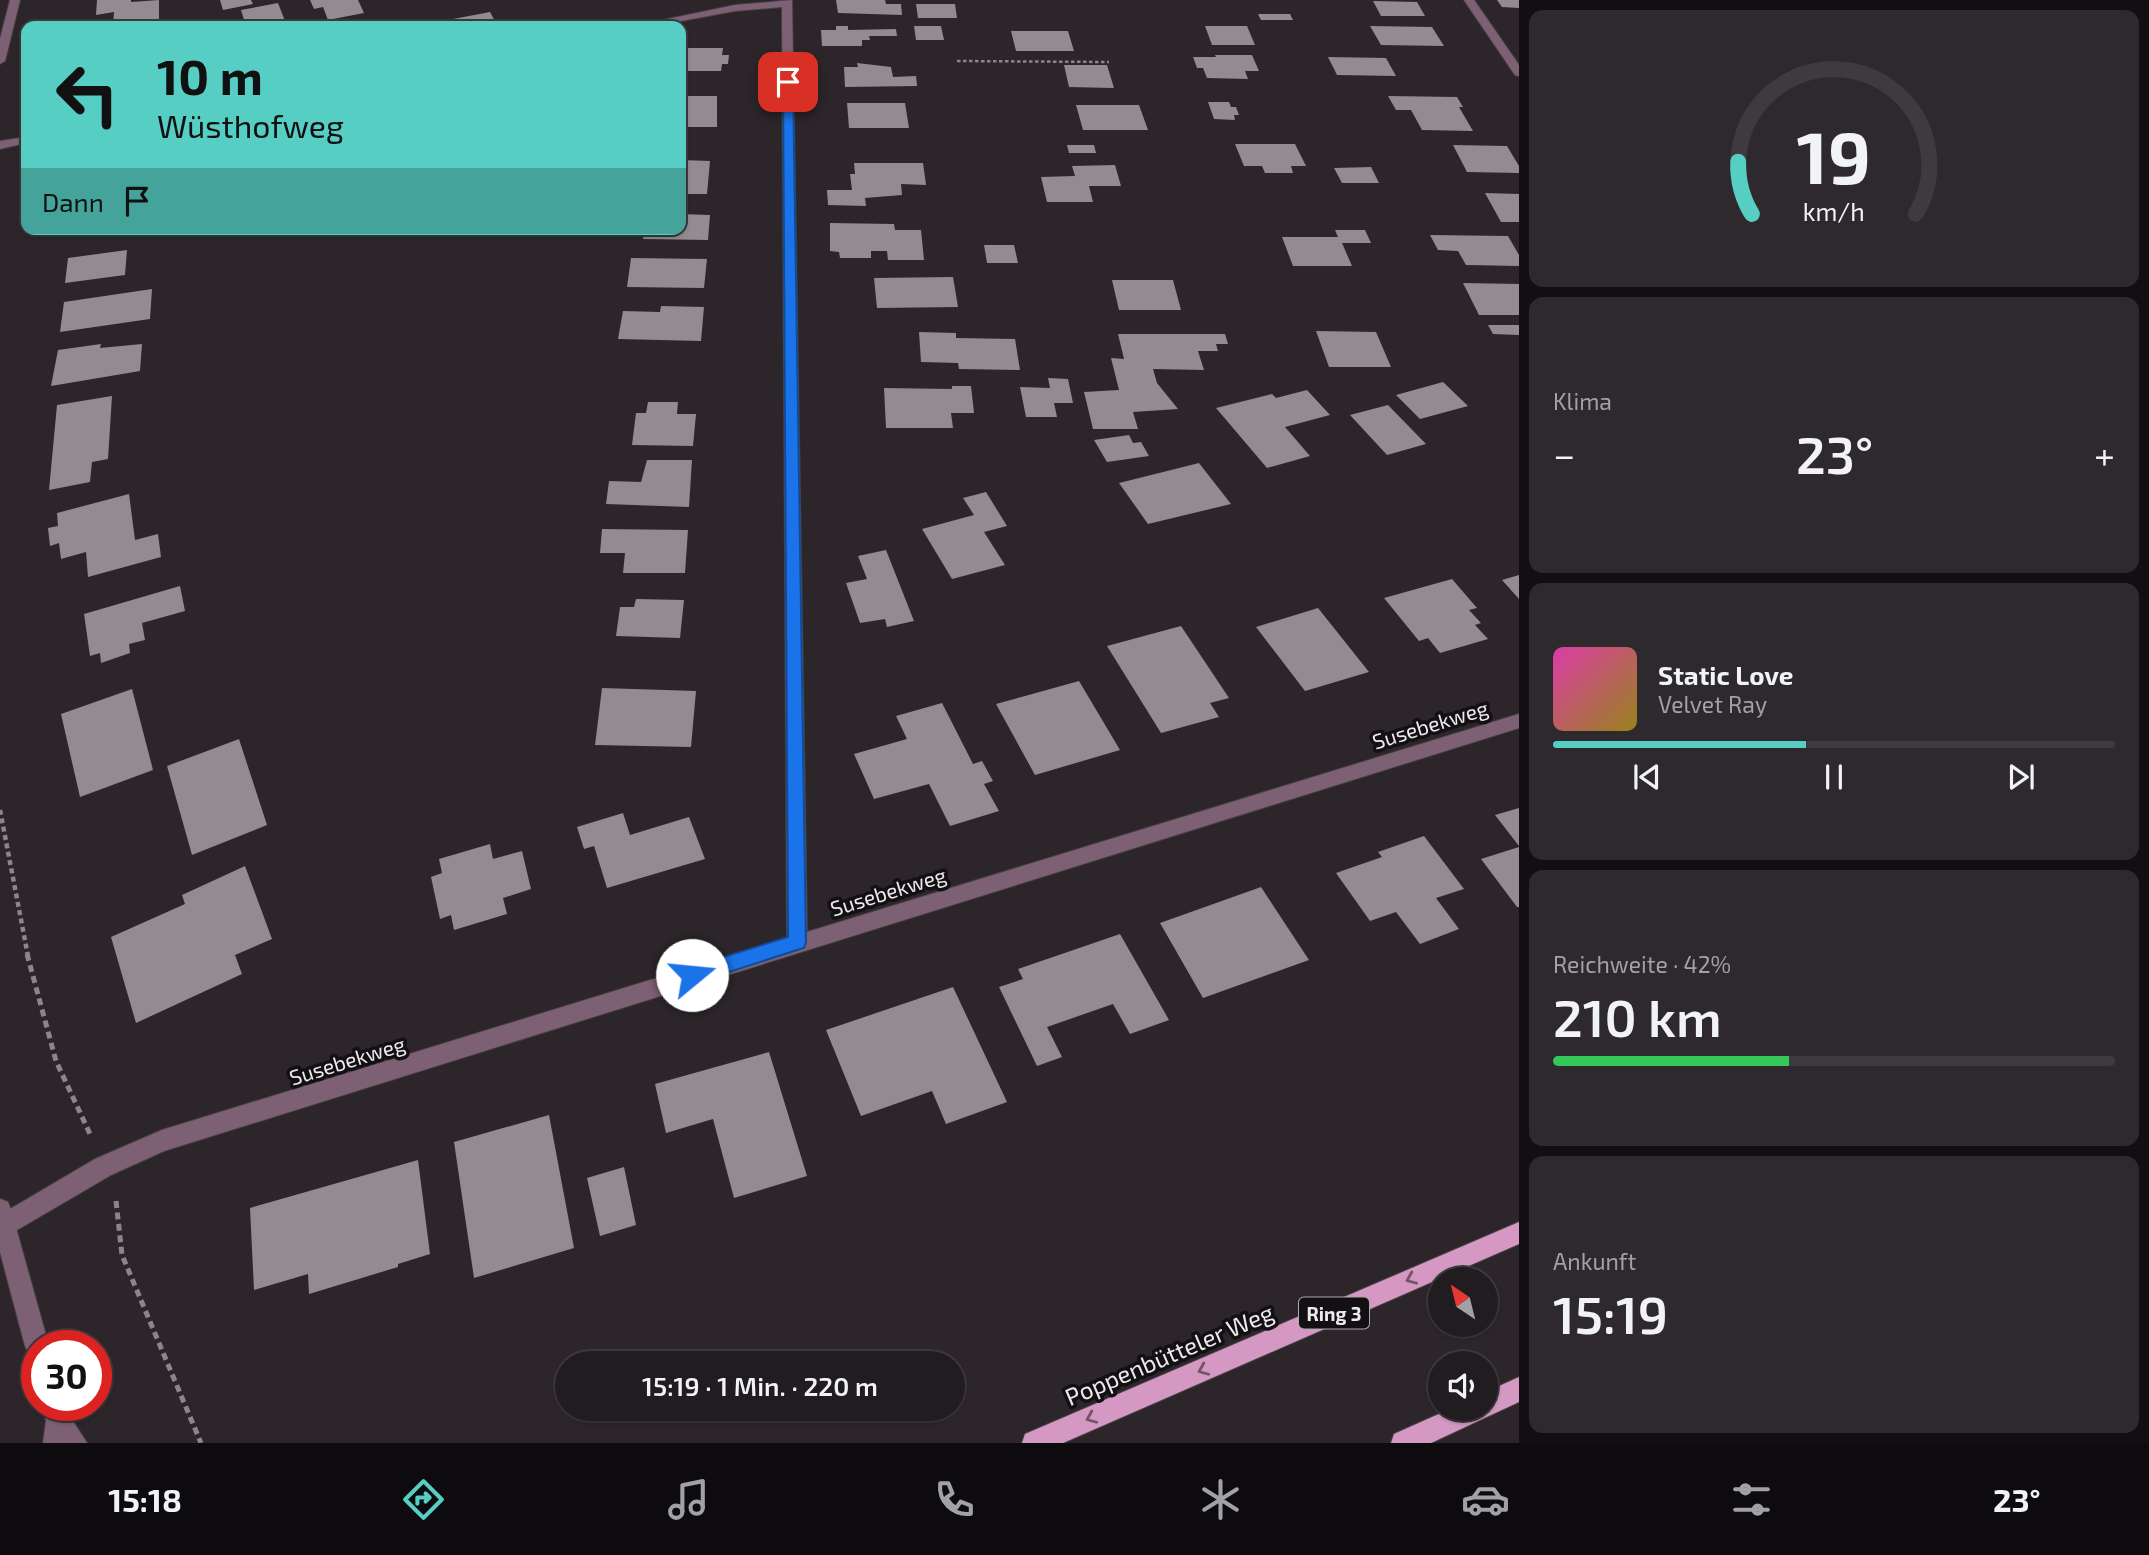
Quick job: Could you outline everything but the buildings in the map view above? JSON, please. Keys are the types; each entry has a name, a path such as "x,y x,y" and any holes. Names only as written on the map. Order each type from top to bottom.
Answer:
{"main road":[{"name":"Poppenbütteler Weg","path":"1034,1443 1519,1233"},
{"path":"1498,1400 1519,1390"},
{"path":"1403,1443 1451,1421"}],"street":[{"path":"0,61 15,0"},
{"path":"1469,0 1519,74"},
{"path":"666,21 735,8 787,2 797,942"},
{"path":"0,145 21,141"},
{"name":"Susebekweg","path":"2,1217 162,1141 797,942 1519,721"},
{"path":"2,1217 33,1330"},
{"path":"56,1423 75,1443"}],"path":[{"path":"957,61 1110,62"},
{"path":"0,810 28,958 56,1061 92,1137"},
{"path":"116,1200 122,1255 201,1443"}],"route":[{"path":"692,975 797,942 788,82"}]}
